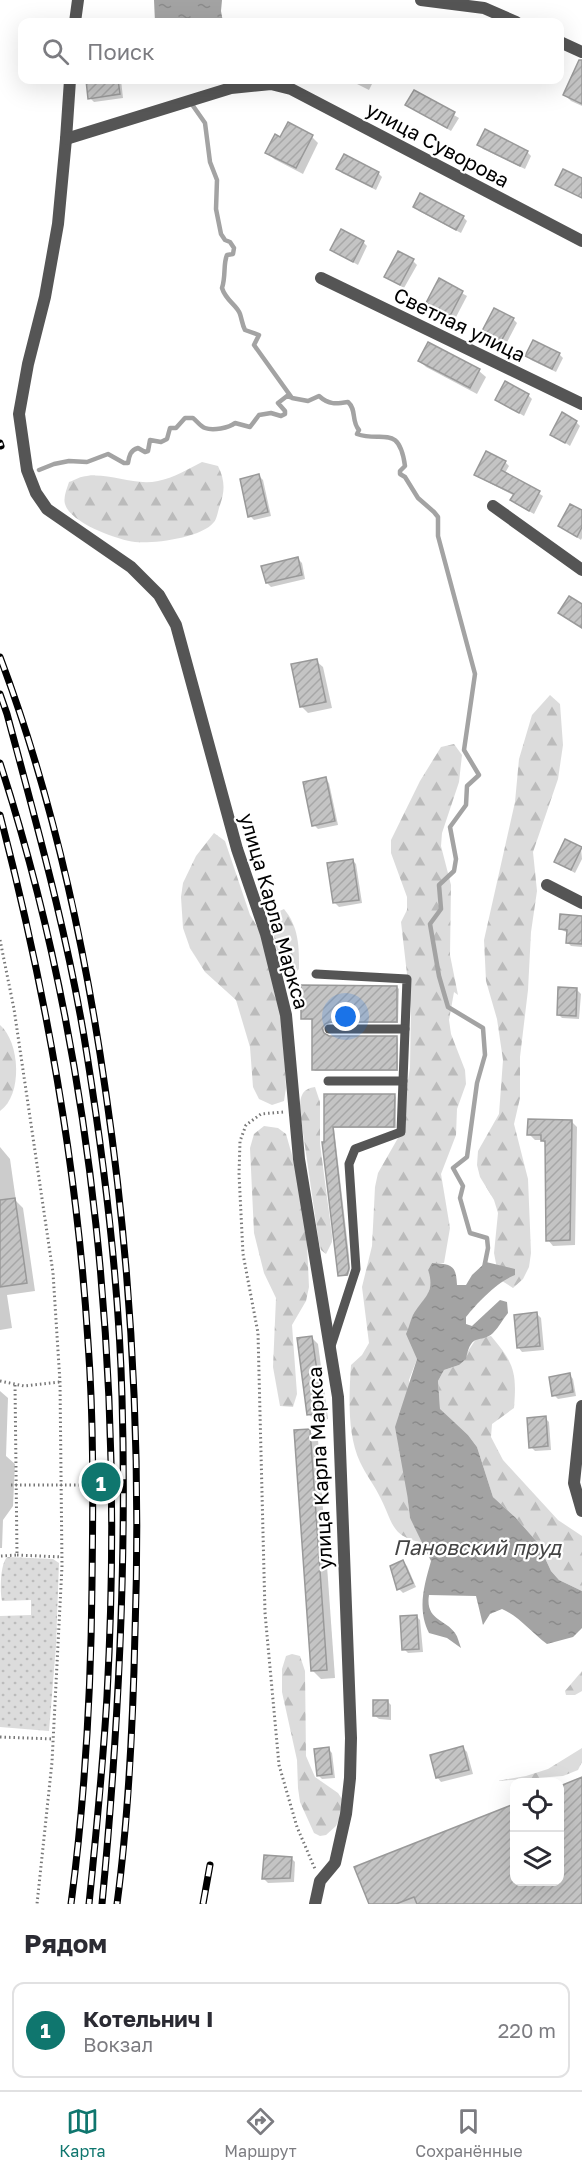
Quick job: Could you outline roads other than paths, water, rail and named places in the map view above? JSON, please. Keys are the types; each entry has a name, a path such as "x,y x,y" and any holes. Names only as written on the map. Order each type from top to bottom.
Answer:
{"street":[{"path":"76,18 78,0"},
{"path":"421,0 484,8 507,18"},
{"path":"564,44 582,52"},
{"name":"улица Карла Маркса","path":"70,84 58,224 45,297 28,364 19,414 27,470 36,493 47,509 111,552 145,580 159,595 176,625 237,849 266,934 286,1015 299,1159 338,1397 351,1738 346,1814 335,1863 320,1881 315,1904"},
{"name":"улица Суворова","path":"66,139 231,88 271,84 291,89 582,241"},
{"name":"Светлая улица","path":"321,278 582,404"},
{"path":"493,506 582,570"},
{"path":"547,885 582,903"},
{"path":"582,1407 574,1483 582,1511"}],"lane":[{"path":"316,974 407,979 401,1132 355,1149 349,1164 357,1269 331,1348"},
{"path":"329,1029 405,1029"},
{"path":"328,1081 403,1081"}],"water":[{"path":"154,0 222,0 222,18 155,18"},
{"name":"Пановский пруд","path":"486,1262 515,1269 515,1275 495,1287 482,1299 466,1317 466,1324 472,1326 500,1300 507,1302 508,1313 493,1333 471,1344 466,1359 459,1365 444,1370 438,1381 440,1409 468,1435 477,1447 493,1497 538,1543 551,1571 559,1580 582,1591 582,1628 573,1637 547,1644 520,1620 502,1609 490,1614 483,1625 476,1596 429,1595 430,1610 451,1628 461,1648 447,1638 429,1633 423,1615 424,1588 431,1561 410,1518 395,1427 417,1359 406,1334 413,1315 429,1290 428,1270 432,1263 449,1265 456,1274 457,1285 466,1285 472,1275"}],"waterway":[{"path":"191,103 205,123 210,162 217,180 216,209 221,234 234,248 233,254 227,255 222,288 239,311 245,330 259,335 254,345 292,398 308,401 319,396 333,403 348,402 359,430 357,434 394,439 402,453 405,466 400,474 405,477 418,498 438,517 438,536 475,674 464,750 479,775 467,786 466,805 450,827 456,859 454,871 439,885 441,909 430,924 439,976 448,1007 483,1028 485,1055 477,1083 467,1157 453,1168 463,1186 460,1198 470,1233 487,1238 488,1248 484,1268"},
{"path":"39,470 69,461 87,462 108,454 128,463 133,450 138,448 145,452 148,451 150,440 161,442 167,439 170,428 176,428 185,418 193,418 208,429 221,428 235,423 250,427 259,415 271,413 281,416 285,414 278,403 287,396 290,397"}],"railway":[{"path":"0,657 36,764 77,927 98,1038 122,1228 132,1362 137,1565 130,1768 117,1904"},
{"path":"0,694 41,841 80,1012 94,1097 114,1268 122,1397 122,1587 117,1714 102,1904"},
{"path":"0,763 33,875 60,990 81,1106 96,1224 106,1343 111,1461 111,1579 107,1696 89,1904"},
{"path":"0,815 31,945 57,1077 76,1209 88,1342 93,1464 90,1665 84,1785 71,1904"},
{"path":"203,1904 210,1865"}],"place":[{"name":"Котельнич I","path":"101,1482"}]}
